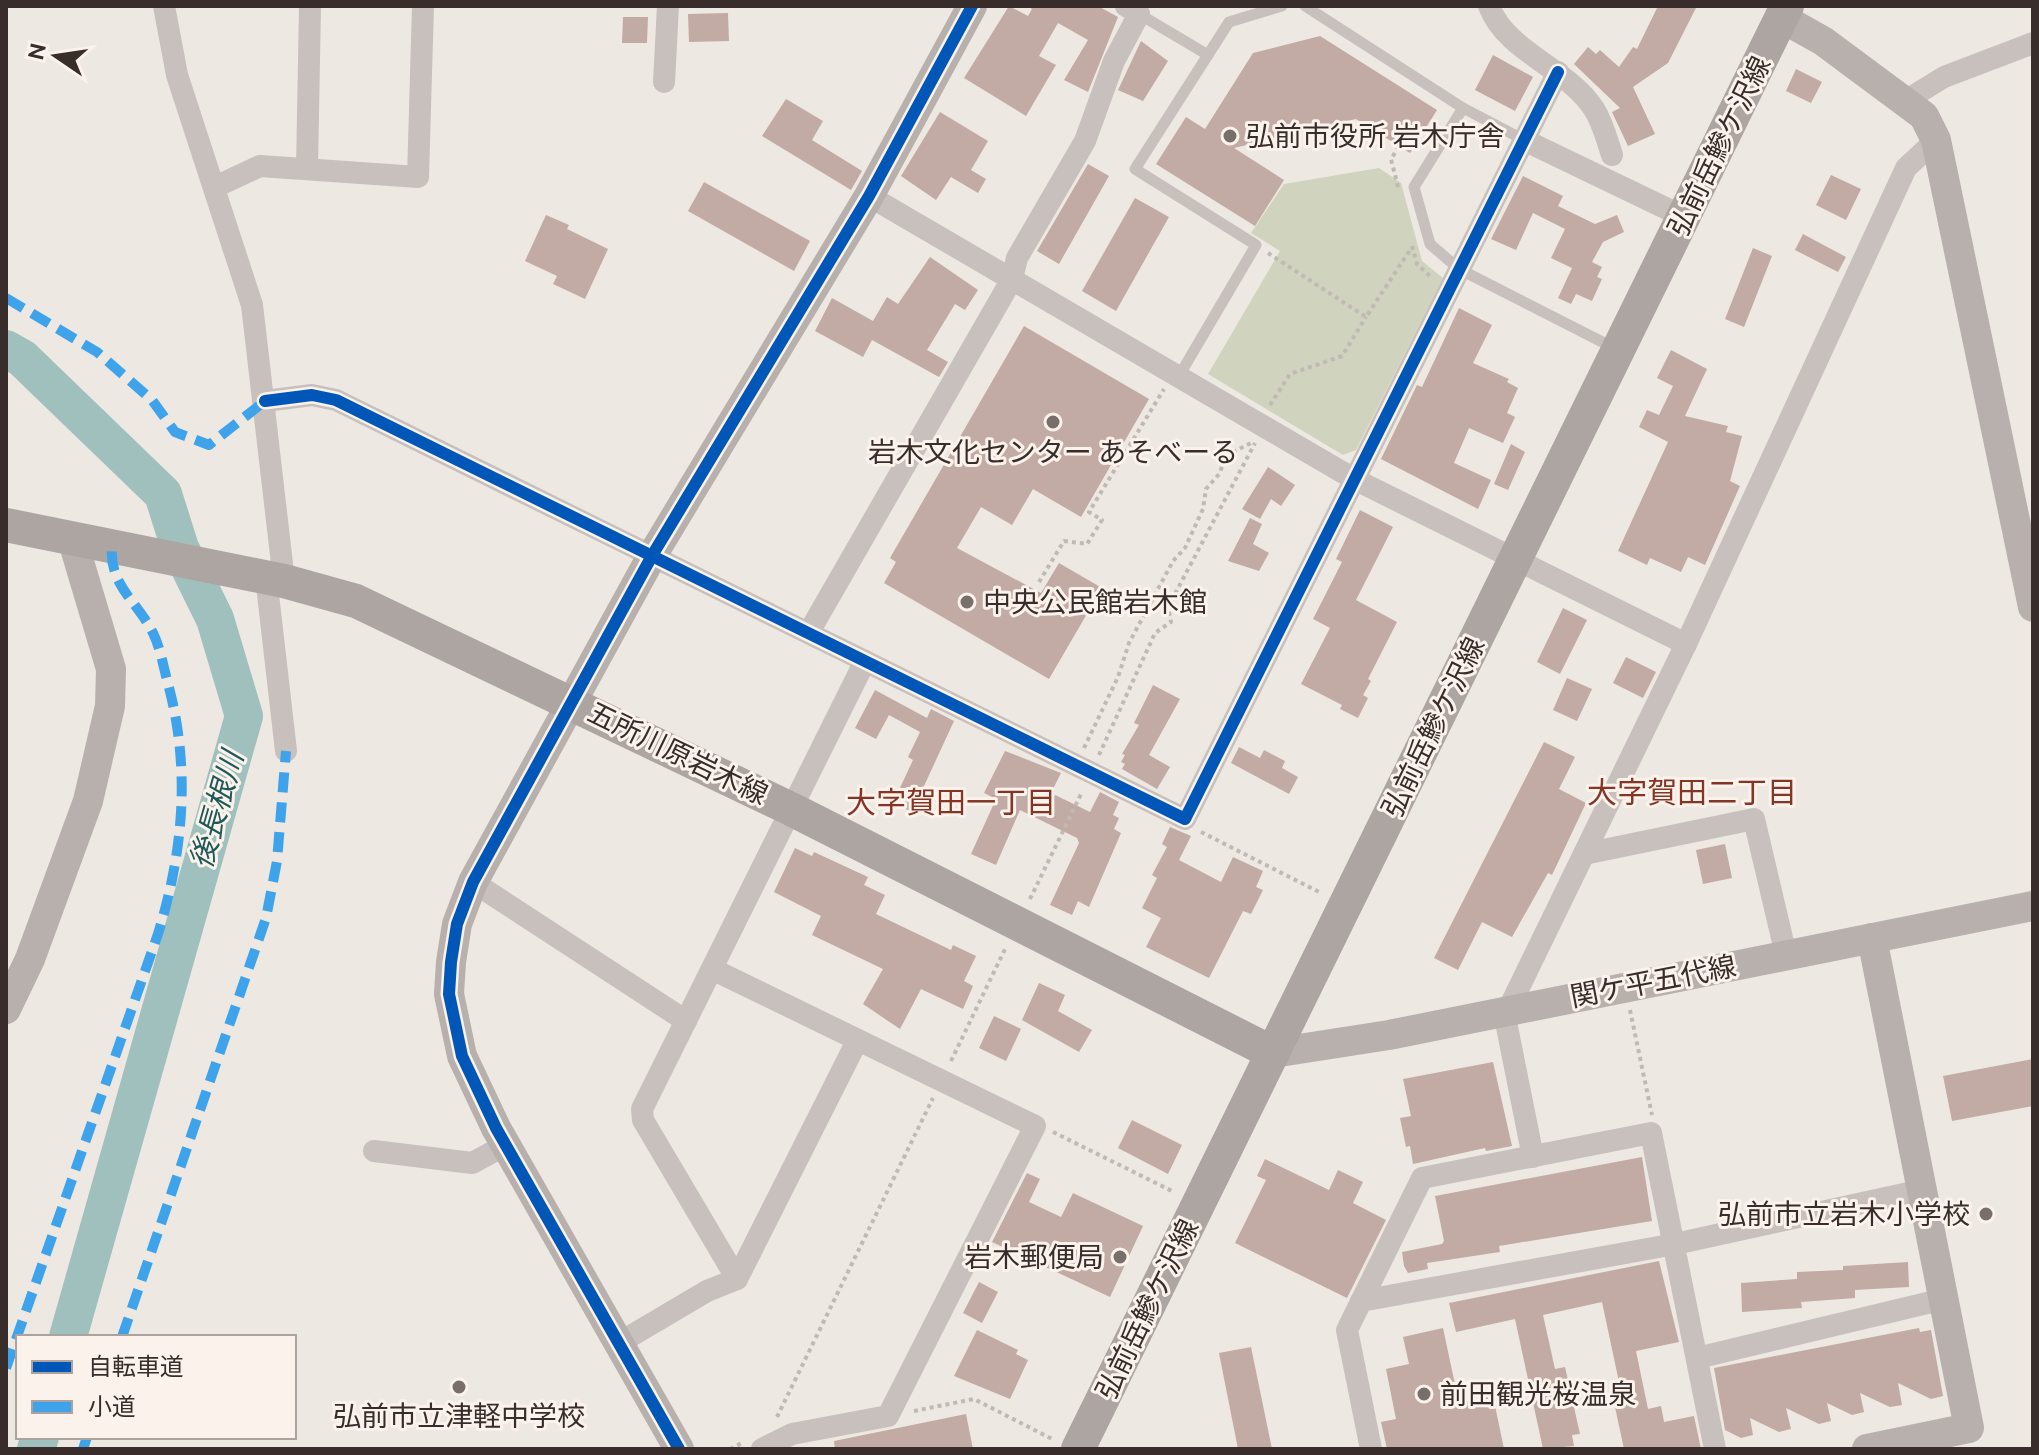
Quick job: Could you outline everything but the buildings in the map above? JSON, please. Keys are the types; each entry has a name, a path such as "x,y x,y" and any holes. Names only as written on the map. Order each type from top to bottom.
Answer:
{"main road":[{"name":"弘前岳鰺ケ沢線","path":"1068,1446 1273,1053 1784,12"},
{"name":"五所川原岩木線","path":"6,525 264,577 356,601 572,702 1019,921 1273,1053"}],"street":[{"path":"164,6 177,75 252,305 265,401 264,577 286,751"},
{"path":"307,169 310,6"},
{"path":"215,187 260,166 418,177 423,6"},
{"path":"664,82 668,6"},
{"path":"679,1449 506,1145 462,1056 450,1005 451,962 457,924 473,882 653,554 869,196 972,6"},
{"path":"1489,6 1504,31 1558,72 1594,109 1612,155"},
{"path":"809,632 1012,279 1017,258 1085,141 1133,10"},
{"path":"1784,12 1924,116 1936,140 2033,607"},
{"path":"1905,101 1944,77 2033,43"},
{"path":"265,401 312,395 336,400 1185,819 1558,72"},
{"path":"1524,140 1684,217"},
{"path":"1533,1157 1507,1027 1508,1010 1686,644 1906,168 1936,140"},
{"path":"869,196 1354,479 1686,644"},
{"path":"6,1009 30,959 88,801 110,706 111,669 72,538"},
{"path":"737,1279 643,1120 642,1109 865,661"},
{"path":"1584,854 1754,819 1786,955"},
{"path":"473,882 686,1021"},
{"name":"関ケ平五代線","path":"1273,1053 1389,1035 2033,906"},
{"path":"1867,1449 1972,1439 1872,938"},
{"path":"712,969 1035,1126 888,1416 757,1443"},
{"path":"619,1343 707,1291 737,1279 857,1041"},
{"path":"1371,1449 1347,1330 1422,1178 1651,1133 1715,1449"},
{"path":"374,1151 472,1163 506,1145"},
{"path":"1361,1301 1675,1244 1922,1190"},
{"path":"1697,1358 1944,1299"}],"lane":[{"path":"1176,375 1256,245 1135,169 1229,22 1282,6"},
{"path":"1305,6 1463,108 1524,140"},
{"path":"1133,10 1208,55"},
{"path":"1463,108 1414,187 1430,244 1459,269 1618,350"}],"path":[{"path":"1256,245 1366,317"},
{"path":"1265,413 1290,374 1342,356 1412,247"},
{"path":"1039,582 1064,541 1087,544 1102,520 1089,512 1176,375"},
{"path":"772,1426 1019,921 1084,768 1129,643 1173,561 1185,548 1203,509 1206,489 1220,473 1225,456 1256,441 1168,607 1171,622 1155,633 1084,768"},
{"path":"1185,819 1194,828 1327,896"},
{"path":"1629,1003 1653,1120 1651,1133"},
{"path":"1035,1126 1179,1195"},
{"path":"888,1416 974,1399 1068,1446"},
{"path":"730,1449 757,1443"}],"green space":[{"path":"1379,168 1401,183 1422,261 1443,278 1356,450 1343,455 1208,374 1280,251 1251,233 1284,184"}],"waterway":[{"name":"後長根川","path":"6,349 22,358 163,494 180,548 215,619 244,716 69,1335"},
{"name":"後長根川","path":"36,1449 39,1439"}],"marked path":[{"path":"6,298 97,352 152,400 175,432 209,445 265,401"},
{"path":"18,1335 158,934 179,839 182,776 175,712 155,638 119,582 112,560 112,547"},
{"path":"123,1335 266,918 277,861 286,751"},
{"path":"6,1368 16,1339"},
{"path":"83,1449 86,1439"}],"cycle path":[{"path":"679,1449 496,1128 462,1056 449,994 457,924 473,882 653,554 869,196 972,6"},
{"path":"265,401 312,395 336,400 1185,819 1558,72"}],"place":[{"name":"弘前市役所 岩木庁舎","path":"1230,136"},
{"name":"岩木文化センター あそべーる","path":"1053,422"},
{"name":"中央公民館岩木館","path":"967,602"},
{"name":"弘前市立岩木小学校","path":"1986,1214"},
{"name":"岩木郵便局","path":"1120,1257"},
{"name":"弘前市立津軽中学校","path":"459,1387"},
{"name":"前田観光桜温泉","path":"1424,1394"}],"district":[{"name":"大字賀田二丁目","path":"1692,793"},
{"name":"大字賀田一丁目","path":"951,803"}]}
